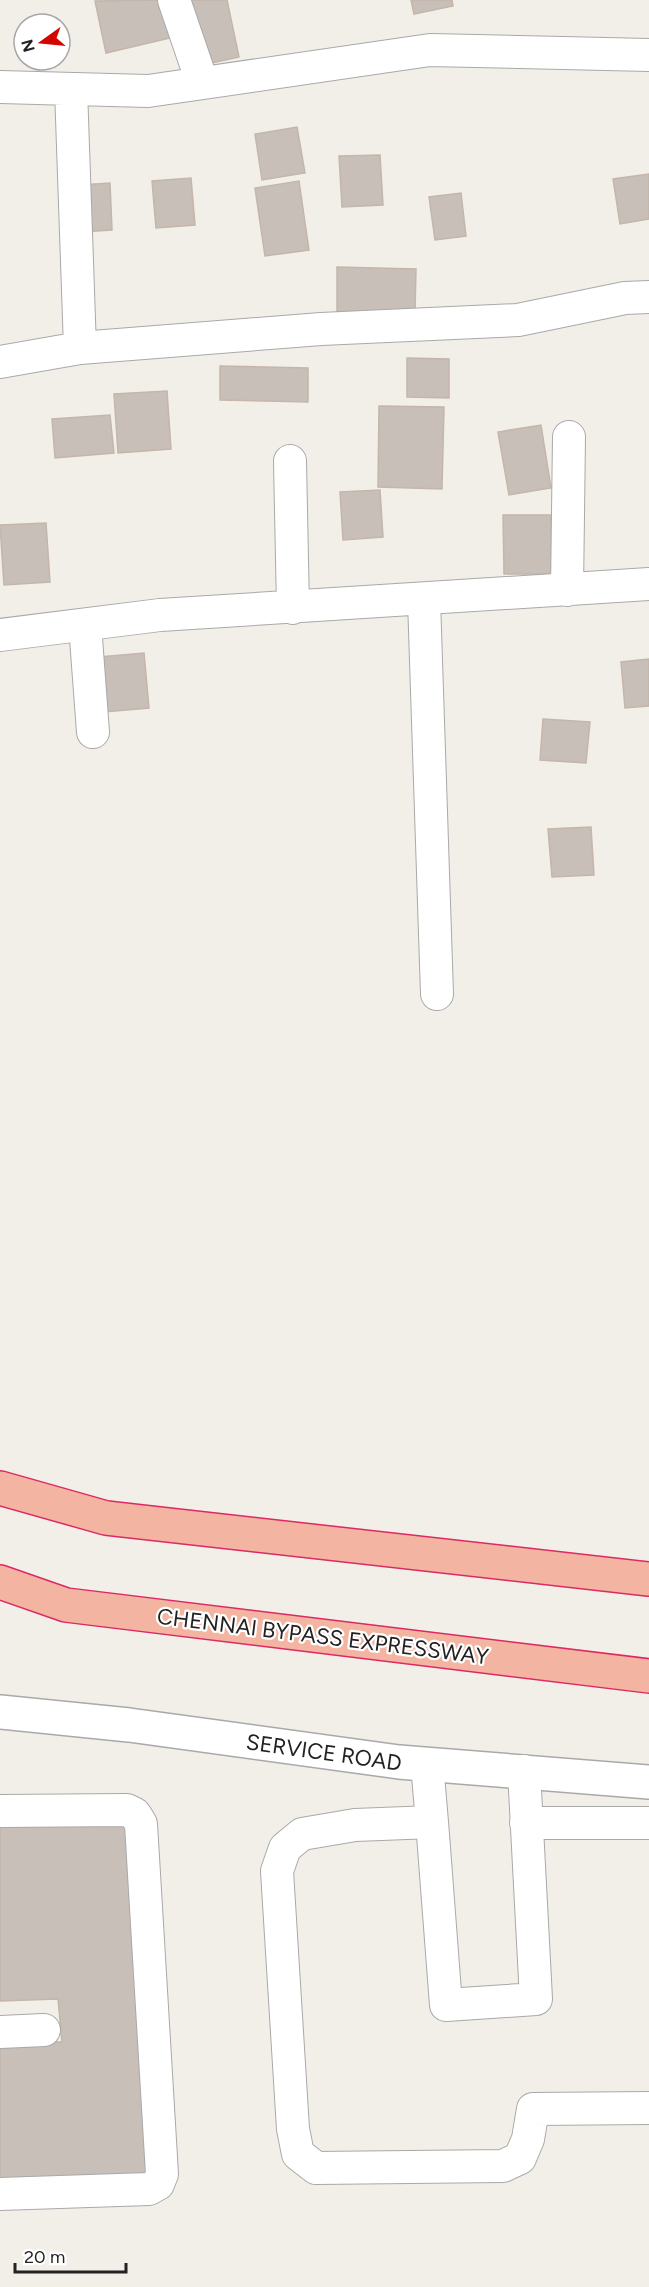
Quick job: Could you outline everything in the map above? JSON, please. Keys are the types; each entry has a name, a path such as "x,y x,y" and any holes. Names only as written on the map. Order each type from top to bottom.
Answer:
{"highway":[{"path":"0,1488 106,1518 649,1579"},
{"name":"CHENNAI BYPASS EXPRESSWAY","path":"0,1582 66,1605 649,1676"}],"street":[{"path":"174,0 202,82"},
{"path":"0,87 148,91 430,50 649,55"},
{"path":"71,89 81,348"},
{"path":"0,362 81,348 321,329 518,320 625,298 649,297"},
{"path":"567,590 569,437"},
{"path":"290,461 293,608"},
{"path":"0,635 160,615 649,584"},
{"path":"424,600 437,994"},
{"path":"85,625 93,732"},
{"name":"SERVICE ROAD","path":"0,1712 129,1725 399,1762 649,1782"},
{"path":"427,1764 446,2005 536,1999 524,1771"},
{"path":"0,1811 127,1810 135,1814 141,1824 162,2174 158,2184 149,2189 0,2194"},
{"path":"432,1822 355,1825 302,1834 285,1848 277,1871 293,2129 298,2154 316,2168 503,2166 520,2158 528,2139 533,2109 649,2108"},
{"path":"526,1823 649,1823"},
{"path":"0,2032 44,2030"}],"building":[{"path":"161,0 170,38 106,53 95,1"},
{"path":"184,0 227,0 239,57 198,66"},
{"path":"411,0 452,0 453,6 414,14"},
{"path":"297,127 305,173 262,180 255,134"},
{"path":"380,155 383,205 342,207 339,156"},
{"path":"649,174 649,219 620,224 613,179"},
{"path":"191,178 195,225 156,228 152,181"},
{"path":"299,181 309,250 265,256 255,188"},
{"path":"110,183 112,230 81,232 79,185"},
{"path":"461,193 466,236 435,240 429,197"},
{"path":"337,267 416,269 415,313 337,312"},
{"path":"407,358 449,359 449,398 407,397"},
{"path":"220,366 308,368 308,402 220,400"},
{"path":"167,391 171,449 118,453 114,394"},
{"path":"379,406 444,407 442,489 378,487"},
{"path":"110,415 114,453 55,458 52,419"},
{"path":"541,425 551,488 509,495 498,432"},
{"path":"380,490 383,537 343,540 340,492"},
{"path":"503,515 551,515 552,574 504,574"},
{"path":"46,523 50,582 4,585 0,525"},
{"path":"144,653 149,708 104,712 99,657"},
{"path":"649,659 649,706 625,708 621,662"},
{"path":"543,719 590,722 586,763 540,760"},
{"path":"591,827 594,875 552,877 548,829"},
{"path":"135,1821 153,2178 0,2186 0,2042 62,2042 58,1999 0,2001 0,1827"}]}
